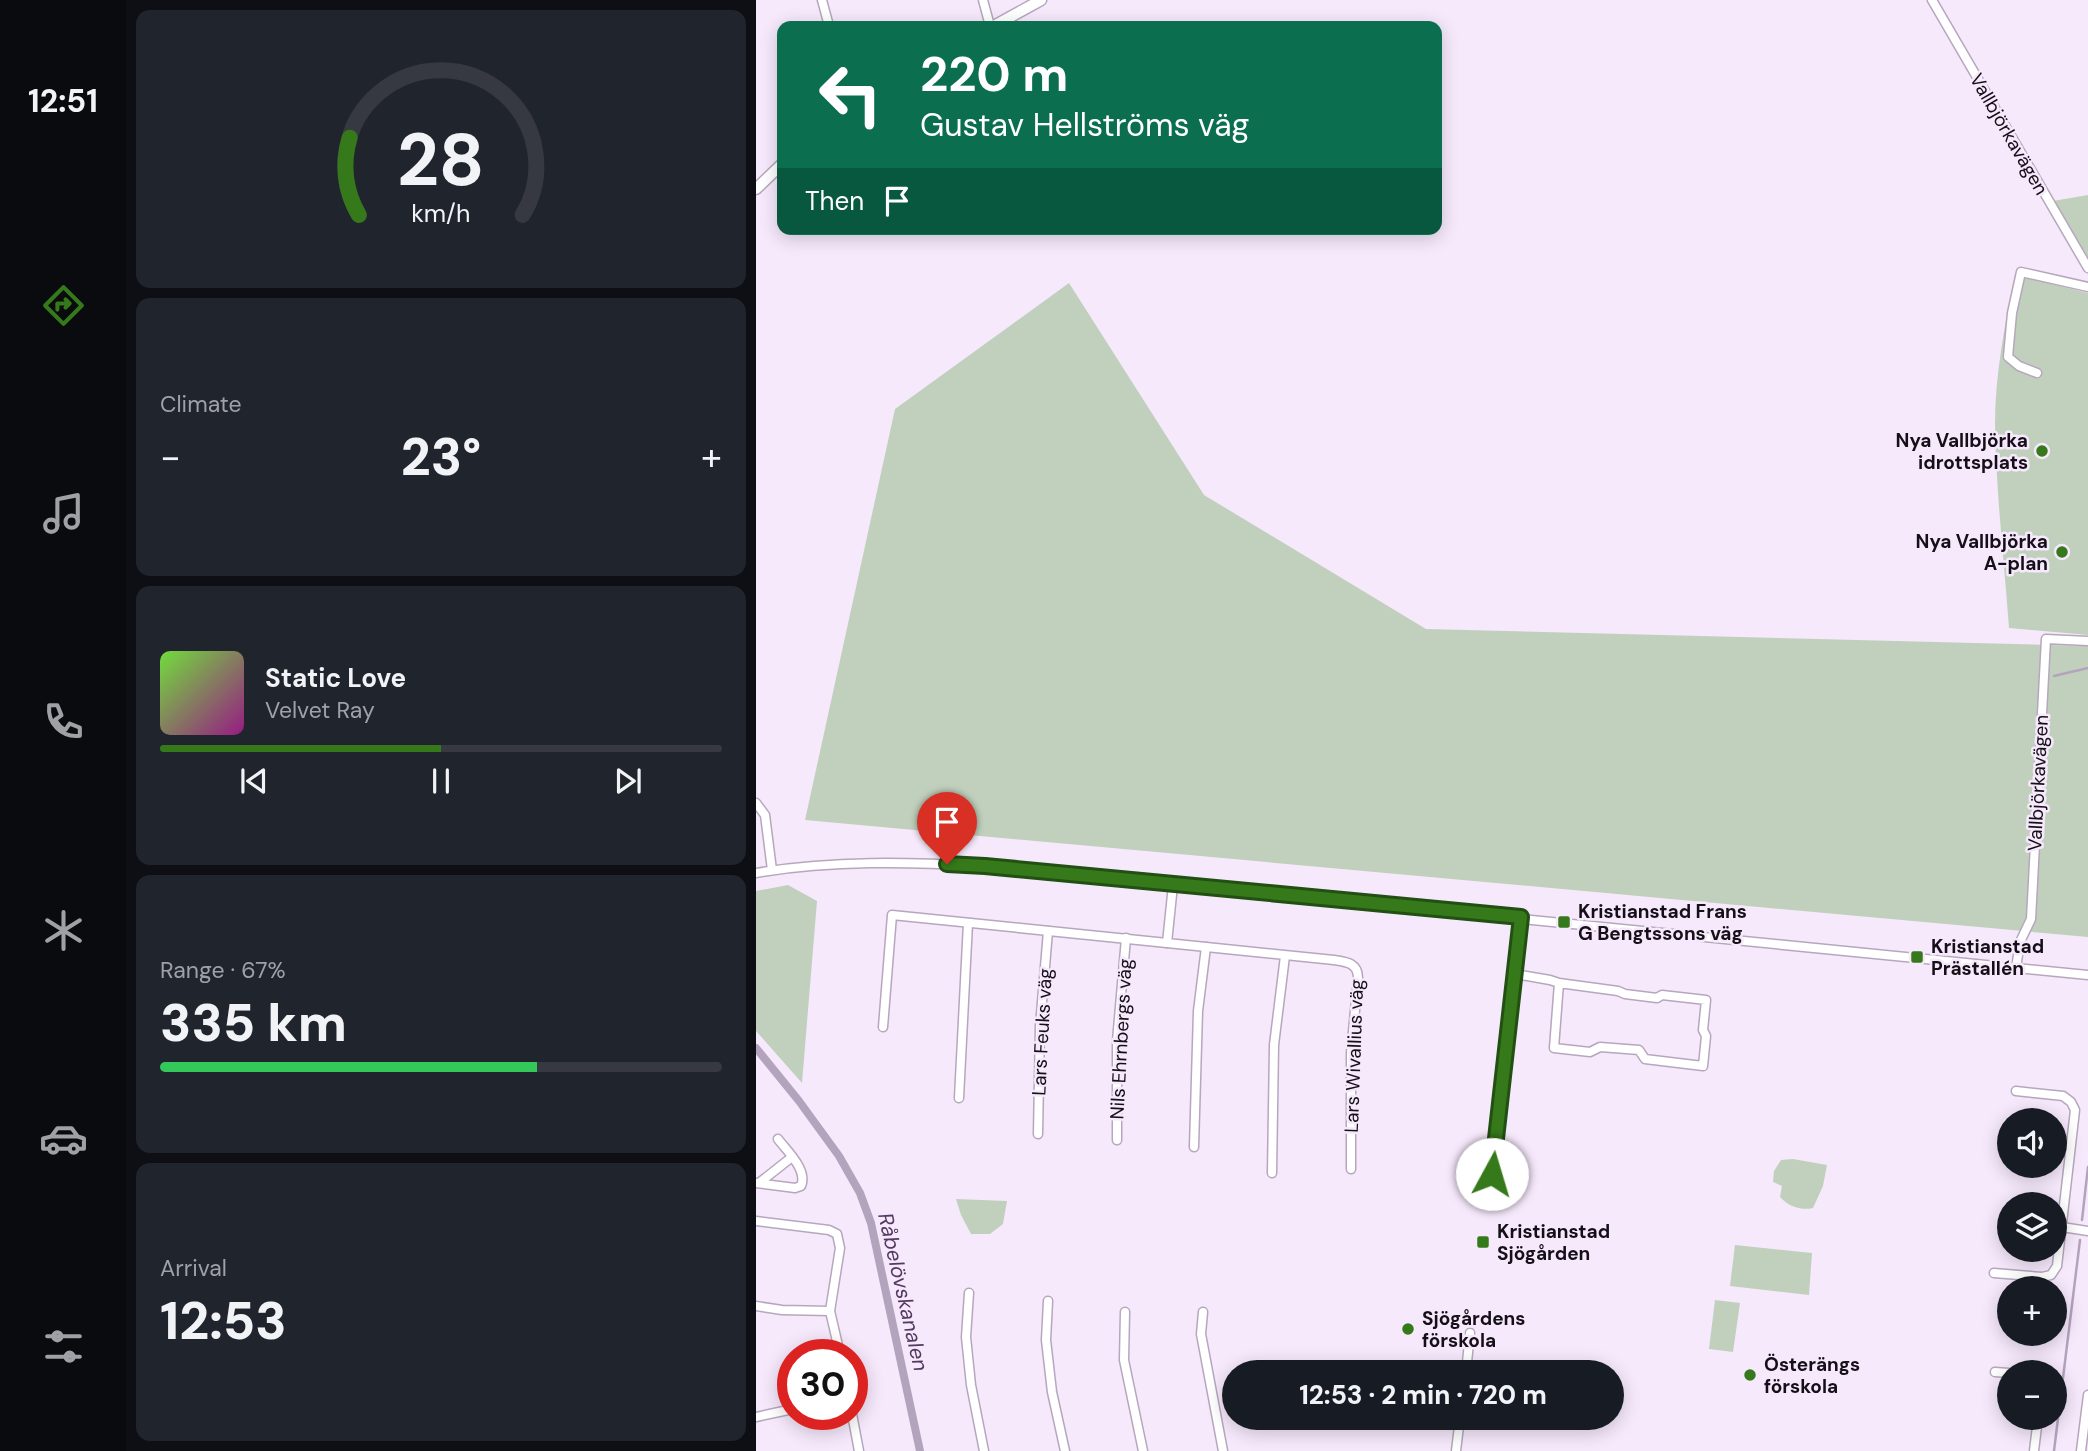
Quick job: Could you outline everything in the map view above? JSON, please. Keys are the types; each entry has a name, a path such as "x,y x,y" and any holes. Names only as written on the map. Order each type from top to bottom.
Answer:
{"main road":[{"path":"1001,21 1041,0"},
{"path":"756,189 777,169"}],"street":[{"path":"822,0 828,21"},
{"path":"983,0 990,21"},
{"name":"Vallbjörkavägen","path":"1932,0 2088,268"},
{"path":"2037,373 2019,366 2008,357 2012,313 2021,272 2088,287"},
{"name":"Vallbjörkavägen","path":"2016,968 2020,942 2031,919 2046,639 2088,641"},
{"path":"756,803 765,815 772,870"},
{"path":"756,873 866,862 985,866 2088,975"},
{"path":"1167,943 1173,885"},
{"name":"Lars Wivallius väg","path":"883,1027 892,915 1346,962 1352,964 1358,972 1352,1053 1351,1169"},
{"path":"1488,1201 1521,917"},
{"path":"959,1098 968,923"},
{"name":"Lars Feuks väg","path":"1038,1135 1040,1026 1048,931"},
{"name":"Nils Ehrnbergs väg","path":"1117,1140 1117,1041 1126,938"},
{"path":"1194,1147 1198,1011 1206,947"},
{"path":"1272,1173 1274,1045 1284,956"},
{"path":"1515,974 1634,995 1706,1000 1703,1066 1645,1059 1639,1050 1600,1047 1590,1052 1554,1048 1559,983"},
{"path":"2016,1091 2063,1096 2071,1102 2075,1110 2066,1192"},
{"path":"757,1183 795,1188 802,1186 804,1182 803,1174 778,1139"},
{"path":"757,1183 792,1157"},
{"path":"756,1221 830,1230 837,1234 840,1248 830,1311 836,1339"},
{"path":"2067,1228 2088,1231"},
{"path":"1994,1273 2042,1277 2051,1275 2058,1262"},
{"path":"969,1293 967,1337 971,1385 984,1451"},
{"path":"1048,1301 1045,1340 1052,1392 1065,1451"},
{"path":"756,1306 782,1310 830,1311"},
{"path":"1125,1312 1124,1360 1143,1451"},
{"path":"1203,1312 1201,1334 1223,1451"},
{"path":"1467,1360 1470,1333"},
{"path":"2081,1451 2088,1395"},
{"path":"756,1417 777,1412"},
{"path":"855,1430 859,1451"},
{"path":"1456,1451 1459,1430"},
{"path":"2034,1451 2037,1430"}],"green space":[{"path":"2088,195 2088,263 2053,201"},
{"name":"Nya Vallbjörka idrottsplats","path":"2015,275 2088,293 2088,635 2009,628 1995,405 2004,330"},
{"path":"1069,283 1204,495 1426,629 2088,646 2088,937 805,820 895,409"},
{"path":"788,885 817,901 802,1083 756,1031 756,891"},
{"path":"1793,1159 1827,1165 1823,1186 1813,1208 1799,1208 1787,1203 1780,1197 1782,1186 1773,1182 1774,1171 1781,1160"},
{"path":"956,1199 1007,1201 1003,1224 990,1234 971,1234"},
{"path":"1735,1245 1812,1253 1809,1295 1730,1286"},
{"path":"1715,1300 1740,1303 1733,1352 1709,1349"}],"waterway":[{"path":"2054,676 2088,668"},
{"name":"Råbelövskanalen","path":"756,1048 839,1156 860,1193 871,1223 920,1451"},
{"path":"2082,1220 2088,1167"},
{"path":"2054,1451 2080,1240"}],"place":[{"name":"Nya Vallbjörka idrottsplats","path":"2042,451"},
{"name":"Nya Vallbjörka A-plan","path":"2062,552"},
{"name":"Kristianstad Frans G Bengtssons väg","path":"1564,922"},
{"name":"Kristianstad Prästallén","path":"1917,957"},
{"name":"Kristianstad Sjögården","path":"1483,1242"},
{"name":"Sjögårdens förskola","path":"1408,1329"},
{"name":"Österängs förskola","path":"1750,1375"}],"route":[{"path":"947,864 1521,917 1492,1174"}]}
